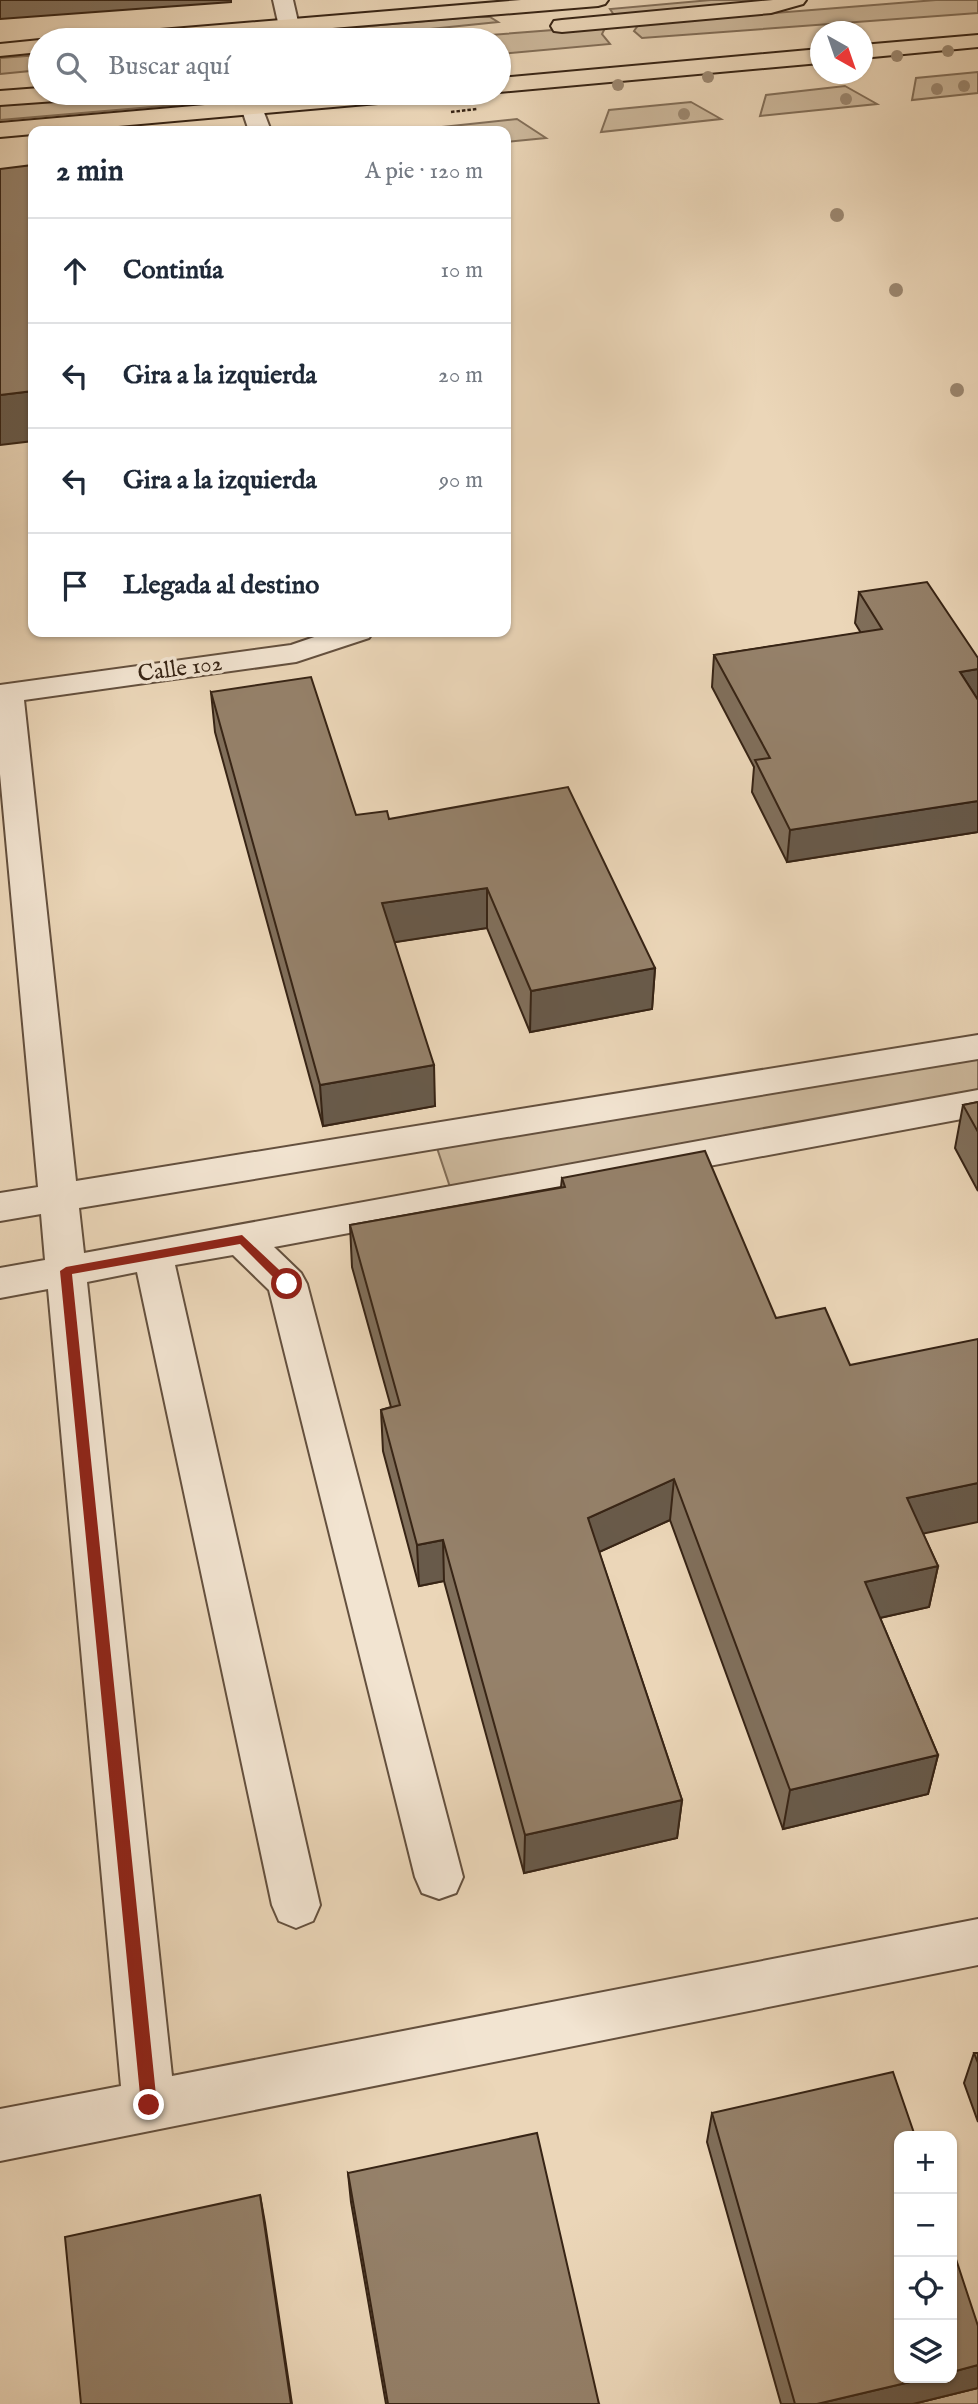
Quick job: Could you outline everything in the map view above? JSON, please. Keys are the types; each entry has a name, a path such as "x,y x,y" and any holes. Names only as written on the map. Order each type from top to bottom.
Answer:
{"main road":[{"path":"263,28 597,0"},
{"path":"597,0 542,26 771,7 796,0"},
{"path":"634,19 623,29 626,45 667,70"},
{"path":"873,51 978,41"},
{"path":"0,50 28,47"},
{"path":"511,84 810,57"},
{"path":"544,58 667,70"},
{"path":"0,81 28,78"},
{"path":"0,98 28,96"},
{"path":"44,126 275,105"},
{"path":"0,130 28,127"}],"street":[{"path":"283,0 288,26"},
{"path":"252,107 258,126"},
{"name":"Calle 102","path":"4,693 296,653 343,637"},
{"path":"4,693 66,1271 149,2105"},
{"path":"0,1207 978,1047"},
{"path":"0,1283 978,1103"},
{"path":"242,1239 287,1284 439,1877"},
{"path":"153,1255 296,1905"},
{"path":"0,2135 978,1942"}],"shaded area":[{"path":"711,0 782,0 614,15 610,9"},
{"path":"936,0 978,0 978,13 870,21 810,21 810,26 642,38 634,31 639,24"},
{"path":"471,17 490,17 498,22 440,28 346,28"},
{"path":"606,26 602,34 610,44 511,53 511,33"},
{"path":"28,56 28,71 0,74 0,58"},
{"path":"978,72 978,93 912,100 916,78"},
{"path":"845,86 877,104 760,116 766,95"},
{"path":"28,101 28,105 175,105 0,120 0,103"},
{"path":"691,102 721,119 601,132 609,110"},
{"path":"517,119 546,138 511,142 511,126 452,126"},
{"path":"978,1058 978,1095 451,1190 437,1148"},
{"path":"978,2388 978,2404 913,2404"}],"building":[{"path":"28,166 28,392 0,395 0,169"},
{"path":"927,582 978,658 978,669 960,672 978,700 978,801 790,830 755,760 770,758 714,655 882,629 859,592"},
{"path":"311,677 356,815 387,811 389,819 568,787 655,968 531,991 487,888 382,903 434,1065 320,1085 211,692"},
{"path":"978,1102 978,1132 963,1105"},
{"path":"705,1151 776,1318 825,1308 850,1365 978,1339 978,1483 907,1498 938,1566 865,1582 938,1755 790,1790 674,1479 588,1518 682,1800 525,1835 443,1540 417,1545 381,1410 400,1405 350,1225 565,1187 562,1178"},
{"path":"893,2072 913,2131 894,2131 894,2383 906,2383 817,2404 795,2404 712,2113"},
{"path":"537,2133 599,2404 388,2404 348,2173"},
{"path":"260,2195 291,2404 81,2404 65,2237"},
{"path":"957,2262 978,2326 978,2365 957,2371"}],"route":[{"path":"149,2105 66,1271 242,1239 287,1284"}]}
